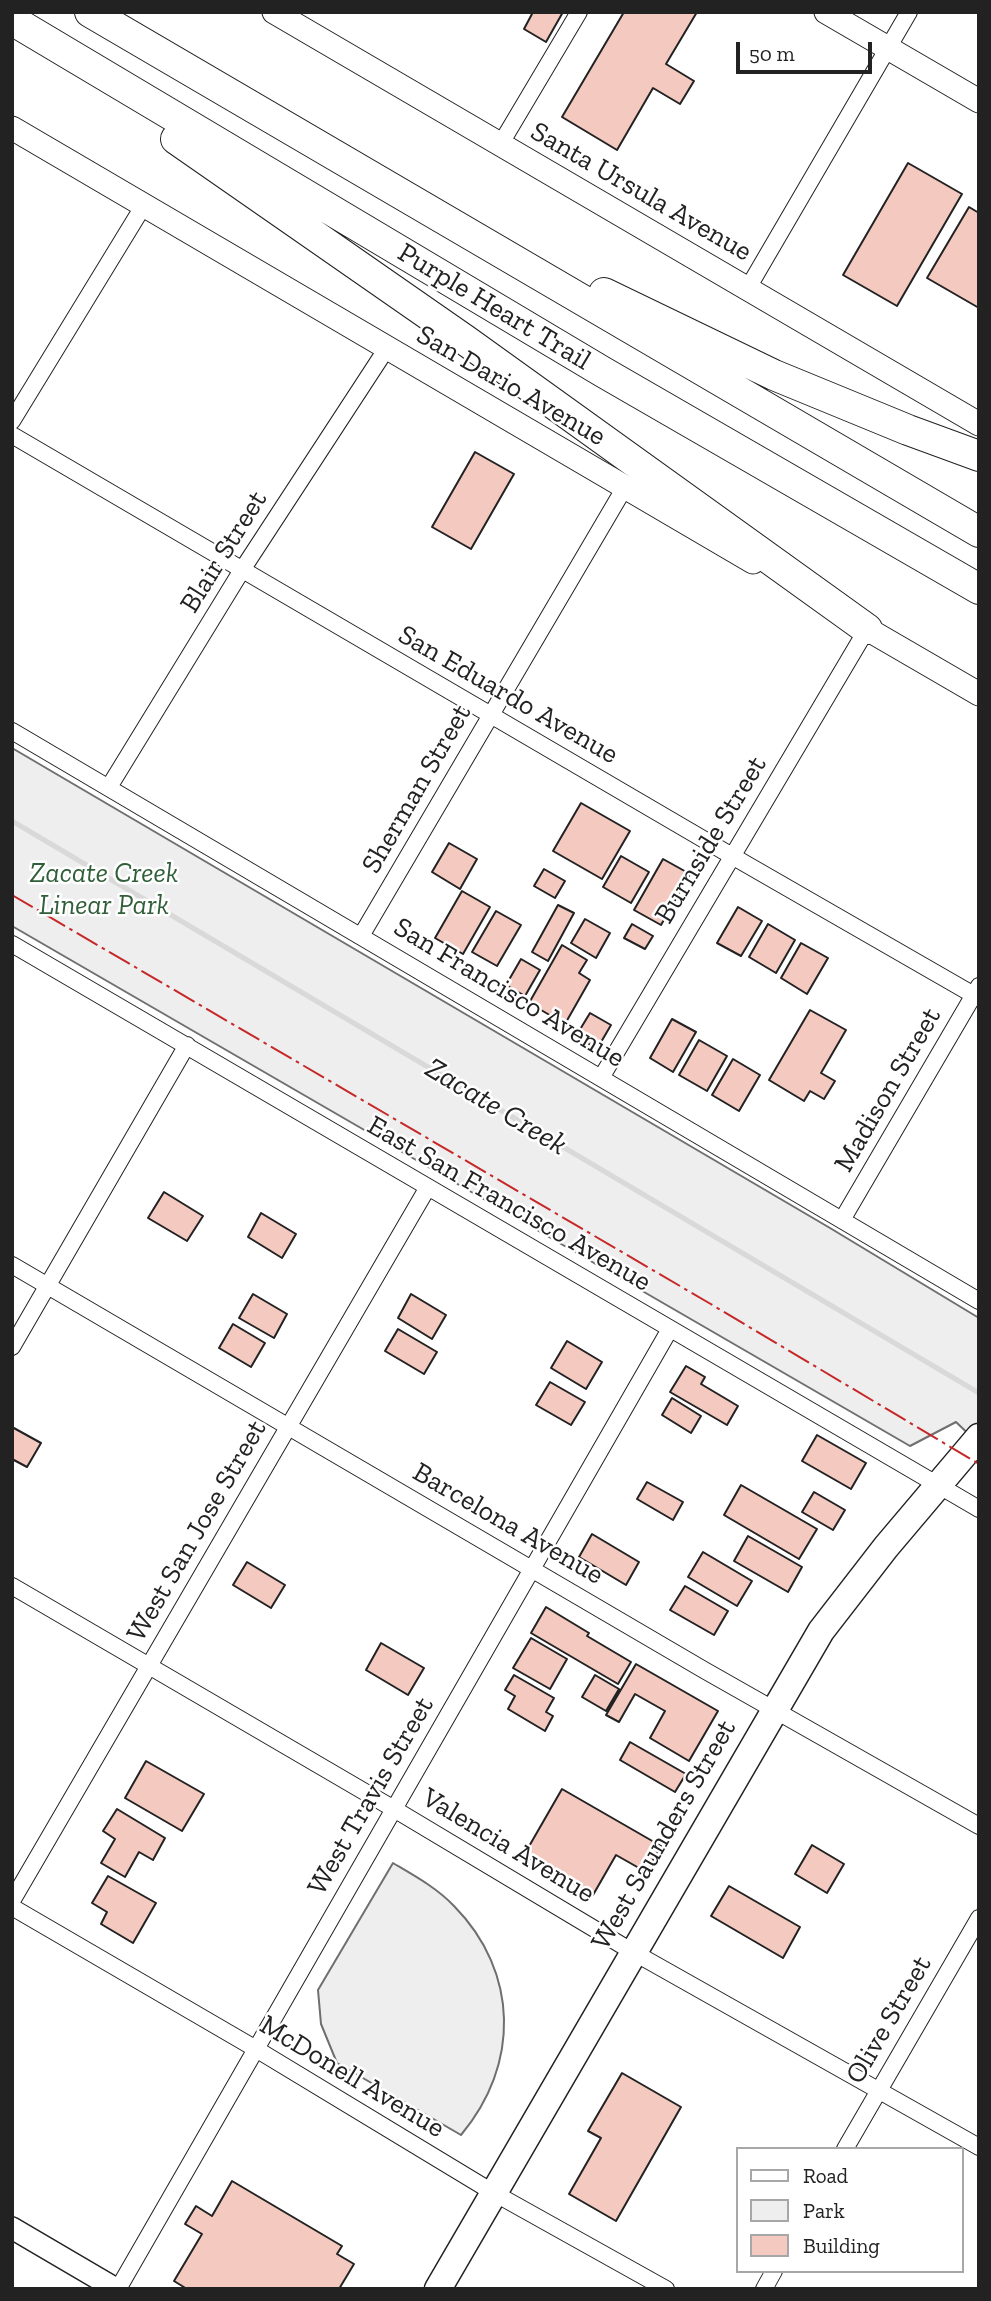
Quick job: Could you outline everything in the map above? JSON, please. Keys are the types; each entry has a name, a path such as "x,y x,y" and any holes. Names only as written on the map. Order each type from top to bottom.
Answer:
{"highway":[{"name":"Purple Heart Trail","path":"90,12 979,532"},
{"name":"Purple Heart Trail","path":"12,22 603,372 979,589"},
{"path":"12,22 465,340 867,629"},
{"path":"396,191 774,375 979,456"}],"main road":[{"name":"Santa Ursula Avenue","path":"274,12 979,424"},
{"path":"826,12 979,101"},
{"name":"San Dario Avenue","path":"12,128 979,694"},
{"name":"West Saunders Street","path":"438,2289 827,1622 977,1439"}],"street":[{"path":"500,145 579,12"},
{"path":"748,288 909,12"},
{"path":"12,421 144,205"},
{"name":"Blair Street","path":"109,787 243,570 387,348"},
{"name":"San Eduardo Avenue","path":"12,435 732,856 977,993"},
{"name":"Sherman Street","path":"361,936 625,487"},
{"name":"Burnside Street","path":"601,1078 867,629"},
{"name":"San Francisco Avenue","path":"12,731 979,1301"},
{"name":"East San Francisco Avenue","path":"12,944 979,1509"},
{"name":"Madison Street","path":"842,1220 977,993"},
{"path":"12,1347 187,1045"},
{"name":"West San Jose Street","path":"12,1901 428,1187"},
{"name":"Barcelona Avenue","path":"12,1265 704,1670 979,1826"},
{"name":"West Travis Street","path":"117,2289 670,1329"},
{"name":"Valencia Avenue","path":"12,1586 633,1952 979,2147"},
{"name":"McDonell Avenue","path":"12,1908 256,2049 494,2193 666,2289"},
{"name":"Olive Street","path":"846,2147 979,1918"},
{"path":"12,2228 117,2289"},
{"path":"764,2289 773,2273"}],"green space":[{"name":"Zacate Creek Linear Park","path":"12,748 979,1318 979,1444 956,1422 910,1446 12,926"},
{"path":"393,1863 433,1888 454,1906 475,1932 491,1960 500,1989 504,2019 502,2049 494,2079 480,2108 461,2135 337,2063 321,2024 318,1990"}],"building":[{"path":"533,12 563,12 546,42 524,29"},
{"path":"624,12 697,12 666,64 694,81 680,104 653,88 617,150 562,117"},
{"path":"908,163 962,194 897,306 843,275"},
{"path":"969,207 979,213 979,308 927,278"},
{"path":"475,452 514,474 471,549 432,527"},
{"path":"581,803 630,831 602,879 553,851"},
{"path":"449,843 477,859 460,889 432,872"},
{"path":"621,856 649,872 631,903 603,887"},
{"path":"663,859 690,874 661,925 634,910"},
{"path":"544,869 565,881 555,898 534,886"},
{"path":"462,891 490,907 463,954 435,938"},
{"path":"558,905 574,913 548,961 532,952"},
{"path":"738,907 762,921 741,956 717,943"},
{"path":"496,911 521,925 497,966 472,952"},
{"path":"585,919 610,933 596,958 571,943"},
{"path":"632,924 653,936 645,949 624,938"},
{"path":"768,924 795,940 776,973 749,957"},
{"path":"801,943 828,958 807,994 781,978"},
{"path":"562,945 587,960 579,973 590,980 565,1024 529,1003"},
{"path":"521,959 540,970 525,996 506,985"},
{"path":"810,1010 846,1030 821,1073 835,1081 824,1099 810,1091 804,1101 769,1080"},
{"path":"590,1013 611,1025 597,1049 576,1036"},
{"path":"672,1019 696,1032 673,1072 650,1058"},
{"path":"699,1040 727,1056 707,1091 679,1075"},
{"path":"733,1059 760,1075 739,1111 712,1095"},
{"path":"164,1192 203,1216 187,1241 148,1218"},
{"path":"261,1213 296,1234 282,1258 248,1237"},
{"path":"253,1294 287,1314 274,1338 239,1318"},
{"path":"411,1294 446,1315 432,1339 398,1318"},
{"path":"233,1324 265,1343 251,1367 219,1348"},
{"path":"398,1329 437,1352 424,1374 385,1351"},
{"path":"567,1341 602,1362 586,1389 551,1368"},
{"path":"686,1366 705,1377 701,1384 738,1406 727,1425 670,1392"},
{"path":"550,1382 585,1402 571,1425 536,1405"},
{"path":"672,1398 701,1416 691,1433 662,1415"},
{"path":"12,1427 41,1443 27,1467 12,1459"},
{"path":"817,1435 866,1463 851,1489 802,1461"},
{"path":"647,1482 683,1502 673,1520 637,1499"},
{"path":"741,1485 817,1529 799,1559 724,1515"},
{"path":"814,1492 845,1510 833,1530 802,1512"},
{"path":"592,1534 639,1562 626,1585 579,1557"},
{"path":"748,1536 802,1567 788,1592 734,1561"},
{"path":"703,1552 752,1581 737,1606 688,1577"},
{"path":"247,1562 285,1585 271,1608 233,1585"},
{"path":"685,1586 728,1611 714,1635 670,1610"},
{"path":"546,1607 631,1662 618,1684 531,1633"},
{"path":"531,1638 567,1659 550,1689 513,1668"},
{"path":"381,1643 424,1668 408,1695 366,1670"},
{"path":"636,1664 718,1711 689,1761 650,1738 665,1711 635,1694 619,1722 606,1715"},
{"path":"514,1675 554,1698 546,1712 553,1716 545,1731 508,1709 515,1696 505,1690"},
{"path":"595,1675 619,1689 606,1711 582,1697"},
{"path":"630,1742 686,1774 675,1792 620,1760"},
{"path":"146,1761 204,1794 182,1831 125,1798"},
{"path":"562,1789 661,1846 646,1872 616,1855 593,1895 524,1855"},
{"path":"117,1809 165,1838 153,1860 139,1852 125,1877 101,1863 115,1839 103,1831"},
{"path":"812,1845 844,1864 827,1893 795,1874"},
{"path":"108,1876 156,1903 133,1943 101,1924 107,1912 92,1903"},
{"path":"729,1886 800,1927 783,1958 711,1916"},
{"path":"622,2073 681,2107 616,2221 569,2194 601,2138 588,2131"},
{"path":"232,2181 342,2246 337,2254 354,2264 339,2289 187,2289 174,2281 202,2234 185,2224 196,2206 212,2216"}],"waterway":[{"name":"Zacate Creek","path":"12,821 979,1393"}],"power":[{"path":"12,895 979,1464"}]}
